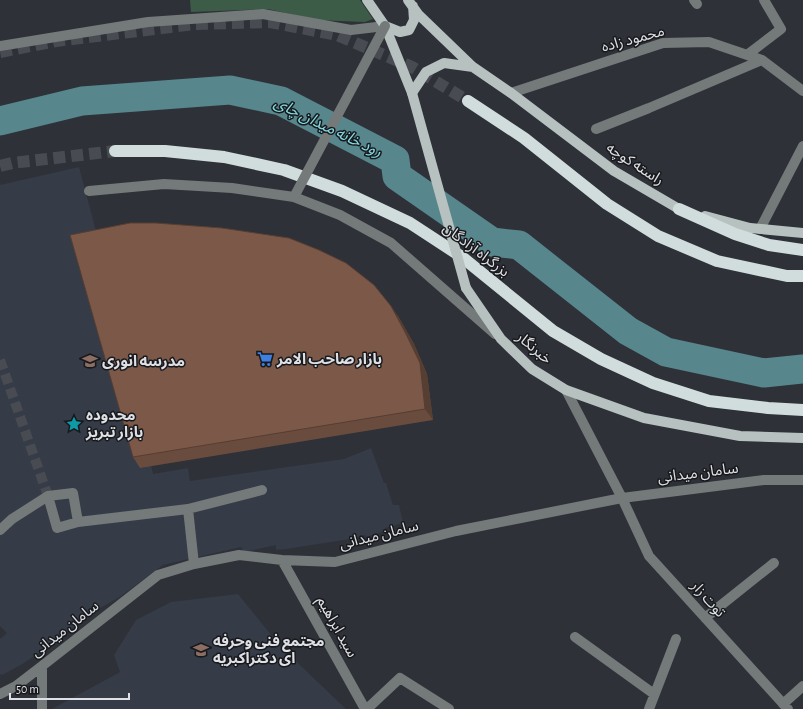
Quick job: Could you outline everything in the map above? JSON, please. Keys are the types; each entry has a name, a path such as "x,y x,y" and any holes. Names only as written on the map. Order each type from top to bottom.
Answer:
{"highway":[{"path":"468,101 524,138 607,204 658,236 717,261 787,276 803,276"},
{"name":"بزرگراه آزادگان","path":"115,151 165,151 224,157 284,170 342,191 410,223 462,257 553,331 601,360 653,383 709,401 768,408 803,410"},
{"path":"679,210 735,234 770,245 803,250"}],"main road":[{"name":"خبرنگار","path":"367,0 385,26 412,93 466,288 501,339 532,369 566,390 644,418 740,436 803,438"},
{"path":"385,26 400,32 409,30 414,20 410,3"},
{"name":"راسته کوچه","path":"410,3 418,14 473,67 511,93 614,171 679,210 750,228 803,233"},
{"path":"412,93 426,72 444,63 473,67"}],"street":[{"path":"747,55 781,29 764,0"},
{"path":"0,46 148,22 262,14 351,30 385,26"},
{"path":"294,197 385,26"},
{"name":"محمود زاده","path":"511,93 663,43 709,42 762,60 803,91"},
{"path":"596,129 762,60"},
{"path":"760,229 803,146"},
{"path":"89,192 164,184 232,188 294,197 340,215 392,243 501,339"},
{"name":"توت زار","path":"566,390 622,498 649,556 785,707"},
{"name":"سامان میدانی","path":"0,694 16,686 158,575 194,564 239,555 282,560 335,562 456,531 622,498 764,480 803,480"},
{"path":"48,496 57,528 78,522 188,509 262,490"},
{"path":"0,530 12,519 48,496 73,493 78,522"},
{"path":"188,509 194,564"},
{"name":"سید ابراهیم","path":"282,560 366,709 400,678 449,709"},
{"path":"705,618 774,563"},
{"path":"575,637 654,694"},
{"path":"649,709 676,639"},
{"path":"42,666 42,709"},
{"path":"785,707 803,686"}],"shaded area":[{"name":"محدوده بازار تبریز","path":"79,167 141,401 153,474 188,468 190,481 344,459 371,448 384,483 386,483 393,505 399,505 403,523 385,528 385,531 366,537 365,535 350,539 276,550 276,545 244,552 241,547 163,565 121,596 97,610 43,650 21,665 2,675 0,674 0,639 7,633 0,626 0,185"},
{"name":"مجتمع فنی وحرفه ای دکتراکبریه","path":"238,594 280,646 346,709 52,709 120,672 114,655 136,620 171,602"}],"green space":[{"path":"190,0 360,0 373,19 365,22 316,20 268,9 191,12"}],"building":[{"name":"بازار صاحب الامر","path":"130,223 156,223 222,228 289,238 346,263 374,285 391,306 420,363 425,409 133,457 70,235"}],"waterway":[{"name":"رود خانه میدان چای","path":"0,121 82,101 230,90 281,101 395,160 397,176 492,242 519,245 628,331 666,352 764,373 803,369"}],"tunnel":[{"path":"0,52 56,41 195,24 270,22 337,35 412,67 468,101"},
{"path":"0,166 12,163 115,151"},
{"path":"0,360 48,496"}],"place":[{"name":"بازار صاحب الامر","path":"265,359"},
{"name":"مدرسه انوری","path":"90,361"},
{"name":"محدوده بازار تبریز","path":"74,424"},
{"name":"مجتمع فنی وحرفه ای دکتراکبریه","path":"201,650"}]}
